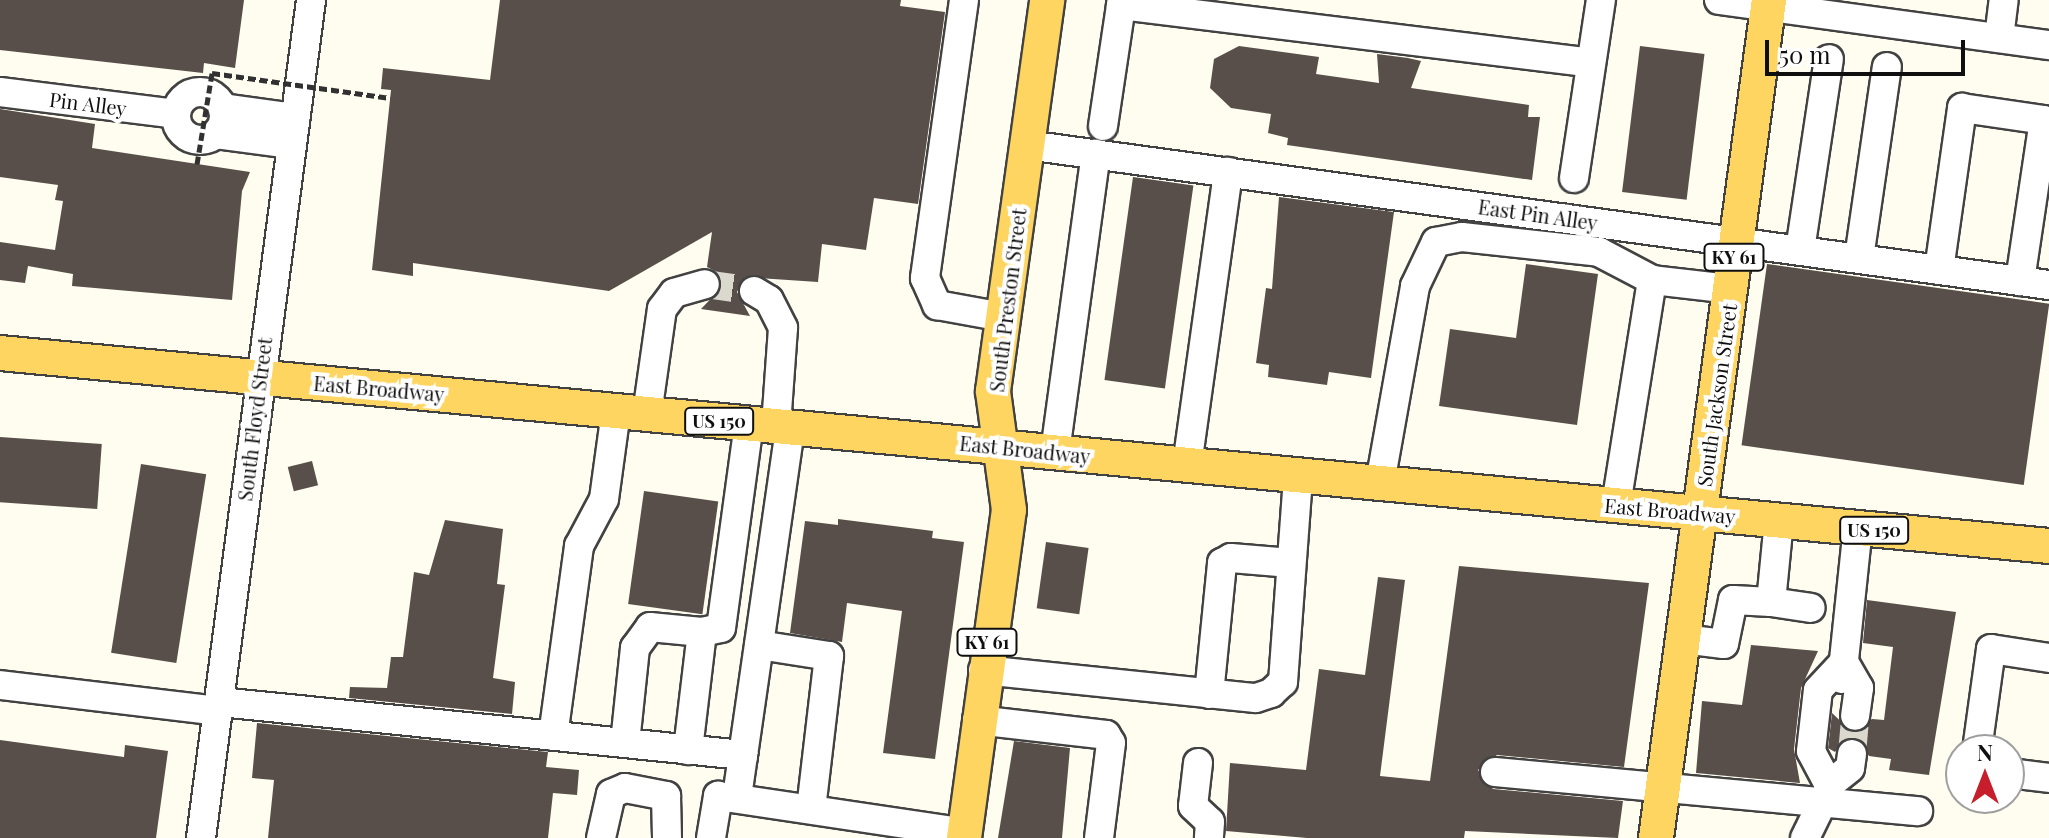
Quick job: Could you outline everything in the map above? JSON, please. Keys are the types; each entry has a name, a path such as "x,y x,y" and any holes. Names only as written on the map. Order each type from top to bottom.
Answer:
{"main road":[{"name":"South Preston Street","path":"965,835 983,670 1009,510 993,391 1047,0"},
{"name":"South Jackson Street","path":"1656,838 1768,3"},
{"name":"East Broadway","path":"0,353 2049,546"}],"street":[{"name":"South Floyd Street","path":"201,838 259,377 311,0"},
{"path":"964,0 925,278 937,305 1003,317"},
{"path":"1574,178 1601,0"},
{"path":"1719,0 1768,3 2049,45"},
{"path":"1999,38 2004,0"},
{"path":"1103,126 1121,5 1204,8 1590,63"},
{"path":"1800,250 1829,59"},
{"path":"1859,258 1887,67"},
{"name":"Pin Alley","path":"0,92 176,114"},
{"path":"220,121 202,92 184,98 176,114 189,137 220,121 293,131"},
{"path":"1939,270 1962,108 2044,120 2020,281"},
{"name":"East Pin Alley","path":"1027,145 2049,285"},
{"path":"1055,452 1096,154"},
{"path":"1187,465 1228,172"},
{"path":"1380,483 1415,286 1436,242 1462,237 1599,252 1652,280 1730,289"},
{"path":"1616,505 1652,280"},
{"path":"553,736 579,546 604,499 662,309 674,293 705,284"},
{"path":"737,797 759,645 771,425 783,328 769,300 754,291"},
{"path":"625,743 641,634 650,627 702,632 721,628 771,425"},
{"path":"983,670 1256,698 1283,682 1298,477"},
{"path":"1771,602 1779,521"},
{"path":"1847,715 1859,688 1844,662 1858,528"},
{"path":"1209,694 1222,563 1231,558 1291,563"},
{"path":"1683,639 1724,644 1733,600 1811,608"},
{"path":"688,750 702,632"},
{"path":"759,645 829,656 811,809"},
{"path":"1979,734 1991,649 2049,658"},
{"path":"1828,794 1811,751 1818,690 1844,662"},
{"path":"0,685 743,755"},
{"path":"977,720 1106,735 1111,743 1099,838"},
{"path":"1805,838 1828,794 1850,768 1843,753"},
{"path":"1198,763 1193,806 1210,822 1209,838"},
{"path":"1495,772 1663,787 1828,794 1918,811"},
{"path":"2025,775 2049,778"},
{"path":"601,838 611,794 625,788 666,796 667,838"},
{"path":"711,838 718,796 965,835"}],"path":[{"path":"197,164 212,73 390,98"}],"building":[{"path":"0,0 244,0 235,68 204,63 203,73 0,50"},
{"path":"500,0 901,0 900,6 945,12 918,204 874,198 866,250 822,244 818,282 745,277 737,292 750,316 701,309 722,287 717,272 707,267 712,232 609,291 413,263 413,276 372,270 391,90 381,89 383,68 490,80"},
{"path":"1239,46 1319,57 1316,74 1379,83 1377,54 1408,58 1421,61 1411,88 1529,105 1528,117 1540,117 1532,180 1287,145 1288,138 1268,133 1271,114 1231,108 1210,88 1214,59"},
{"path":"1640,46 1705,54 1687,200 1622,192"},
{"path":"0,109 95,124 92,148 250,172 242,191 232,300 72,286 73,274 28,266 25,283 0,280 0,242 55,250 63,201 55,200 58,185 0,177"},
{"path":"1133,177 1193,185 1165,388 1104,380"},
{"path":"1279,197 1394,212 1371,378 1329,372 1327,385 1268,377 1269,365 1256,363 1266,288 1272,289"},
{"path":"1526,264 1598,274 1577,425 1439,406 1450,329 1516,338"},
{"path":"1767,264 2049,304 2024,485 1742,445"},
{"path":"0,437 102,444 97,509 0,502"},
{"path":"312,461 318,485 294,491 288,467"},
{"path":"141,464 206,474 176,663 111,653"},
{"path":"644,491 718,501 702,614 628,604"},
{"path":"838,519 933,531 932,538 964,542 935,759 883,753 902,611 847,603 842,642 790,633 805,521 838,525"},
{"path":"445,520 503,529 497,584 505,585 493,678 515,682 512,714 349,698 350,687 387,688 391,657 403,657 414,572 429,575"},
{"path":"1046,542 1089,548 1079,614 1037,608"},
{"path":"1459,566 1649,583 1624,767 1497,755 1478,770 1493,789 1623,801 1618,838 1465,831 1464,838 1307,838 1226,831 1230,763 1306,770 1319,669 1365,675 1378,577 1405,580 1380,776 1430,781"},
{"path":"1867,600 1956,612 1929,775 1889,770 1891,759 1869,756 1855,737 1845,739 1835,752 1828,748 1832,713 1853,733 1872,719 1884,720 1893,647 1863,643"},
{"path":"1751,645 1818,651 1801,688 1794,749 1800,783 1696,773 1702,701 1742,705"},
{"path":"257,723 548,752 546,767 579,770 577,795 553,793 548,838 268,838 274,780 252,778"},
{"path":"0,740 124,757 125,745 168,751 156,838 0,838"},
{"path":"1014,741 1070,748 1062,838 998,838"}],"tunnel":[{"path":"705,284 754,291"},
{"path":"1852,754 1855,716"}]}
